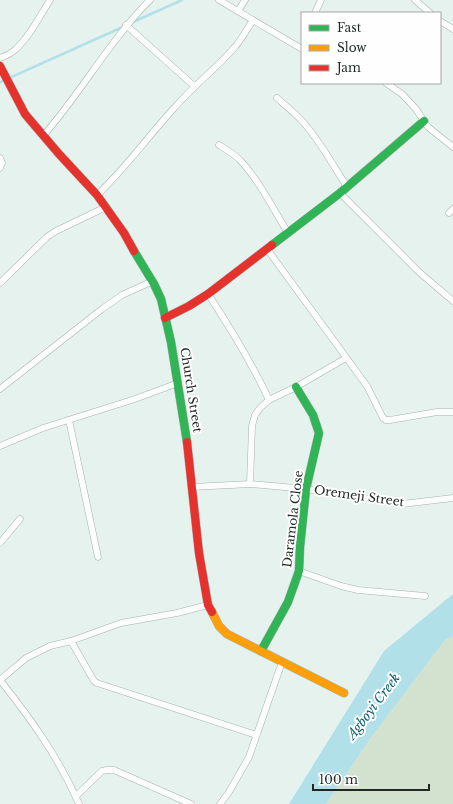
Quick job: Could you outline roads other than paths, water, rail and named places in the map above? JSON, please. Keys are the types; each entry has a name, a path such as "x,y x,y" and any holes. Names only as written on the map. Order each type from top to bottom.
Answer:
{"street":[{"path":"0,58 17,49 50,0"},
{"path":"43,136 60,117 126,25 150,0"},
{"path":"219,0 301,46"},
{"path":"238,11 245,0"},
{"path":"315,12 321,0"},
{"path":"415,0 429,12"},
{"path":"97,195 113,180 144,142 194,86 219,64 235,47 253,20"},
{"path":"441,22 453,30"},
{"path":"126,25 194,86"},
{"name":"Church Street","path":"0,66 25,114 97,195 124,233 153,281 160,299 171,342 178,384 190,462 199,552 208,605 214,617 227,634 344,693"},
{"path":"387,84 402,94 416,108 428,127 453,147"},
{"path":"277,98 302,120 311,131 347,187"},
{"path":"165,318 189,306 208,294 268,249 340,193 424,121"},
{"path":"219,145 240,160 288,233"},
{"path":"0,158 2,163 0,168"},
{"path":"340,193 424,277 453,301"},
{"path":"0,283 47,237 56,231 106,207"},
{"path":"268,249 367,386 380,414 386,420 437,412 453,412"},
{"path":"0,390 102,309 122,295 153,281"},
{"path":"208,294 256,370 269,400"},
{"path":"250,484 252,426 255,415 263,404 346,358"},
{"path":"0,446 43,428 178,384"},
{"name":"Daramola Close","path":"261,652 288,602 299,571 306,489 320,433 314,416 296,387"},
{"path":"69,420 98,557"},
{"name":"Oremeji Street","path":"192,487 250,484 306,489 402,504 453,498"},
{"path":"0,543 20,519"},
{"path":"299,571 341,586 358,590 424,596"},
{"path":"79,804 61,766 46,742 27,714 0,680 26,658 50,646 121,623 177,613 208,605"},
{"path":"71,640 94,681 256,735"},
{"path":"220,804 229,792 249,757 282,662"},
{"path":"76,796 102,771 114,770 191,804"}],"water":[{"name":"Agboyi Creek","path":"453,594 453,636 445,640 370,739 326,804 289,804 384,651"}],"waterway":[{"path":"133,22 182,0"},
{"path":"0,82 125,26"}]}
